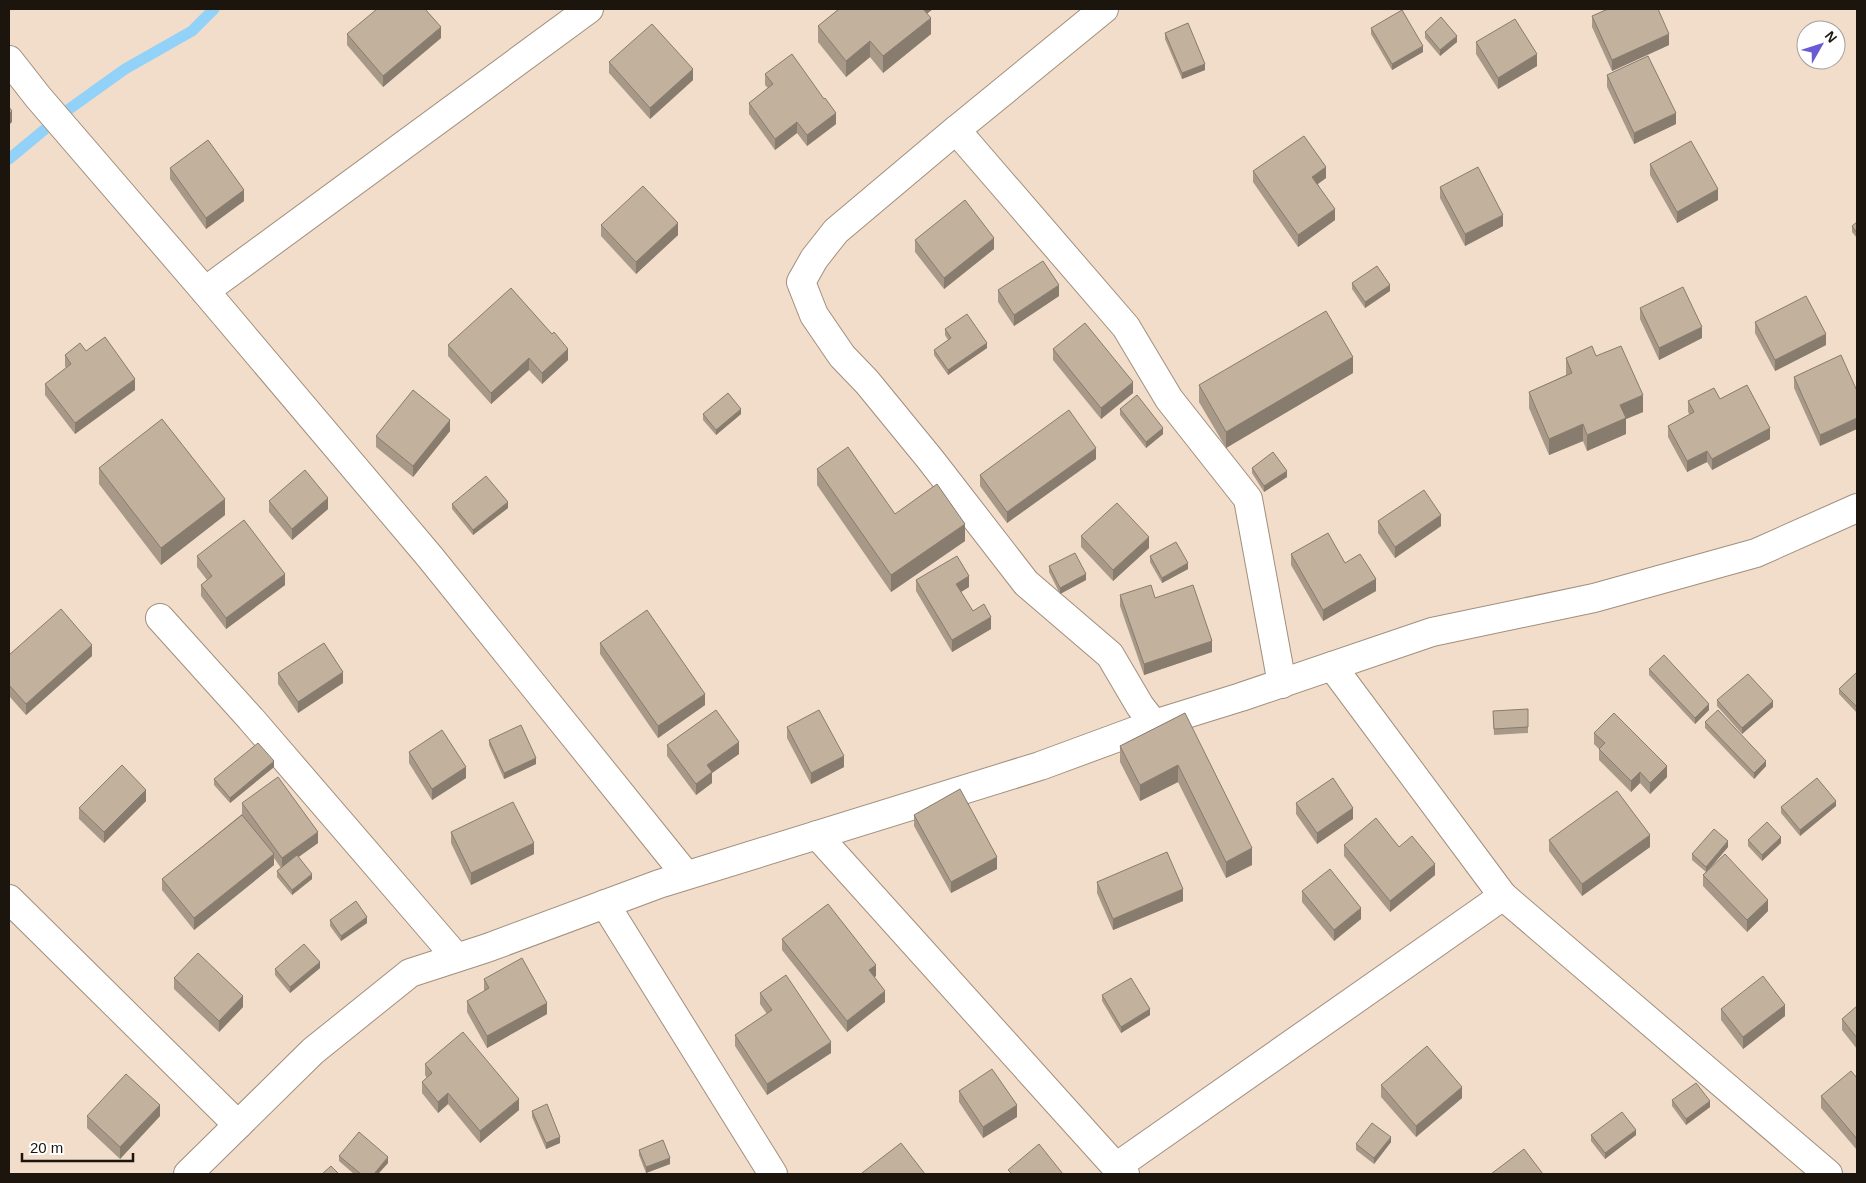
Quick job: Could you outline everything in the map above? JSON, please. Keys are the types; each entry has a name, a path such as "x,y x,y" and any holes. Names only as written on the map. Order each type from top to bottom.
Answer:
{"street":[{"path":"206,291 589,9"},
{"path":"1104,9 836,231 814,259 801,282 814,315 842,356 867,382 930,459 1026,583 1110,656 1140,706 1154,724"},
{"path":"9,60 38,97 206,291 430,557 686,875"},
{"path":"956,130 1126,327 1169,399 1248,499 1282,684"},
{"path":"188,1174 313,1051 410,973 487,948 686,875 1040,766 1154,724 1282,684 1432,632 1594,598 1756,553 1857,508"},
{"path":"160,618 251,719 456,957"},
{"path":"1332,666 1502,896 1828,1174"},
{"path":"817,835 1120,1170 1502,896"},
{"path":"9,899 238,1125"},
{"path":"605,904 773,1174"}],"building":[{"path":"377,9 425,9 441,27 383,76 347,34"},
{"path":"839,9 923,9 931,18 883,56 870,41 846,61 818,26"},
{"path":"1608,9 1658,9 1669,34 1612,60 1592,16"},
{"path":"1402,10 1423,46 1392,64 1371,28"},
{"path":"1441,17 1457,36 1440,50 1425,32"},
{"path":"1515,19 1537,54 1498,78 1476,42"},
{"path":"1188,23 1205,64 1182,73 1165,33"},
{"path":"652,24 693,69 650,108 609,62"},
{"path":"792,54 836,113 807,135 797,122 775,139 749,103 773,84 765,74"},
{"path":"1648,56 1676,113 1634,133 1607,75"},
{"path":"1304,136 1326,167 1312,177 1335,209 1298,235 1253,171"},
{"path":"208,140 244,190 206,218 170,168"},
{"path":"1691,141 1718,189 1677,212 1650,164"},
{"path":"1478,167 1503,215 1465,234 1440,187"},
{"path":"643,186 678,223 636,262 601,225"},
{"path":"965,200 994,238 944,278 915,240"},
{"path":"1857,222 1857,233 1852,226"},
{"path":"1043,261 1059,285 1014,315 998,290"},
{"path":"1377,266 1390,285 1365,302 1352,283"},
{"path":"1683,287 1702,327 1659,348 1640,308"},
{"path":"511,288 568,349 542,373 529,358 491,393 448,345"},
{"path":"1806,296 1826,334 1775,360 1755,322"},
{"path":"1326,311 1353,357 1226,432 1199,385"},
{"path":"967,314 987,343 948,370 934,350 951,338 945,329"},
{"path":"1085,323 1133,382 1101,408 1053,349"},
{"path":"105,337 135,379 75,423 45,384 71,364 65,355 80,343 86,351"},
{"path":"1592,346 1596,356 1621,346 1643,395 1620,405 1626,418 1587,435 1583,424 1549,439 1529,392 1572,373 1566,358"},
{"path":"1841,355 1857,391 1857,418 1820,435 1794,377"},
{"path":"1747,385 1770,428 1712,459 1707,451 1687,461 1668,426 1694,412 1688,401 1714,388 1720,399"},
{"path":"413,390 450,420 413,466 376,436"},
{"path":"728,393 741,409 716,430 703,414"},
{"path":"1137,395 1163,428 1146,442 1120,409"},
{"path":"1069,410 1096,448 1007,512 980,475"},
{"path":"162,419 225,499 161,548 99,468"},
{"path":"848,447 895,514 937,484 965,524 891,575 817,469"},
{"path":"1273,452 1287,471 1264,486 1252,468"},
{"path":"305,470 328,498 292,529 269,501"},
{"path":"486,476 508,502 473,530 452,504"},
{"path":"1424,490 1441,515 1395,547 1378,521"},
{"path":"1117,503 1149,537 1113,570 1081,536"},
{"path":"244,520 285,574 226,618 201,585 212,576 197,556"},
{"path":"1328,533 1345,563 1360,554 1376,579 1323,610 1291,554"},
{"path":"1176,542 1188,563 1162,578 1150,556"},
{"path":"1075,553 1086,574 1060,588 1049,566"},
{"path":"957,556 969,576 956,584 973,611 984,604 991,617 952,640 916,580"},
{"path":"1151,585 1155,598 1193,585 1212,641 1144,664 1120,595"},
{"path":"61,609 92,645 26,704 9,685 9,655"},
{"path":"647,610 705,694 658,726 600,643"},
{"path":"324,643 343,672 298,702 278,673"},
{"path":"1664,655 1709,704 1695,718 1649,669"},
{"path":"1857,672 1857,707 1839,689"},
{"path":"1748,674 1773,701 1742,728 1717,700"},
{"path":"1528,709 1528,727 1494,729 1493,711"},
{"path":"716,710 739,742 707,765 712,772 696,784 667,745"},
{"path":"819,710 844,756 811,773 787,727"},
{"path":"1718,710 1766,761 1754,773 1705,722"},
{"path":"1185,713 1252,848 1226,862 1178,765 1140,785 1120,746"},
{"path":"1614,713 1667,766 1650,783 1640,772 1631,781 1599,749 1605,743 1594,733"},
{"path":"521,725 536,758 504,773 489,740"},
{"path":"442,730 466,767 432,789 409,752"},
{"path":"258,743 274,761 230,798 214,779"},
{"path":"122,765 146,790 104,832 79,808"},
{"path":"278,777 318,832 282,858 242,803"},
{"path":"1333,778 1353,808 1317,833 1296,803"},
{"path":"1817,778 1836,801 1800,830 1781,807"},
{"path":"960,789 997,857 951,882 914,815"},
{"path":"1617,791 1650,835 1582,884 1549,840"},
{"path":"513,802 534,843 471,873 451,832"},
{"path":"242,815 274,854 194,918 162,879"},
{"path":"1376,818 1399,847 1412,836 1435,864 1390,901 1344,845"},
{"path":"1767,822 1781,837 1762,855 1748,840"},
{"path":"1714,829 1728,841 1706,867 1692,854"},
{"path":"1167,852 1183,889 1113,919 1097,882"},
{"path":"1725,854 1768,900 1747,920 1703,875"},
{"path":"297,855 312,874 292,890 277,871"},
{"path":"1330,869 1361,908 1334,930 1302,891"},
{"path":"356,901 367,917 341,936 330,920"},
{"path":"828,904 876,965 869,970 885,991 847,1021 782,939"},
{"path":"304,944 320,962 290,987 275,969"},
{"path":"198,953 243,996 219,1021 174,978"},
{"path":"522,958 547,1003 487,1036 467,1001 489,988 484,979"},
{"path":"786,975 831,1042 767,1084 735,1035 772,1010 760,993"},
{"path":"1763,976 1785,1005 1743,1037 1721,1009"},
{"path":"1131,978 1150,1009 1121,1027 1102,995"},
{"path":"1857,1006 1857,1038 1842,1019"},
{"path":"463,1032 519,1099 480,1131 448,1093 438,1102 422,1082 432,1073 425,1064"},
{"path":"1427,1046 1462,1087 1416,1126 1381,1085"},
{"path":"992,1069 1017,1105 983,1127 959,1091"},
{"path":"1851,1071 1857,1078 1857,1139 1821,1096"},
{"path":"126,1074 160,1105 120,1147 87,1116"},
{"path":"1696,1083 1710,1101 1686,1119 1672,1100"},
{"path":"547,1104 560,1137 546,1143 532,1111"},
{"path":"1622,1112 1636,1130 1605,1153 1591,1135"},
{"path":"1372,1123 1391,1137 1374,1158 1356,1144"},
{"path":"359,1132 388,1157 374,1174 361,1174 339,1156"},
{"path":"663,1140 670,1158 646,1167 639,1150"},
{"path":"901,1143 925,1174 862,1173"},
{"path":"1039,1144 1063,1174 1012,1174 1008,1170"},
{"path":"1524,1149 1543,1174 1491,1174"},
{"path":"331,1166 339,1174 322,1174"}],"waterway":[{"path":"65,112 125,69 192,31 214,9"},
{"path":"9,159 44,130"}]}
